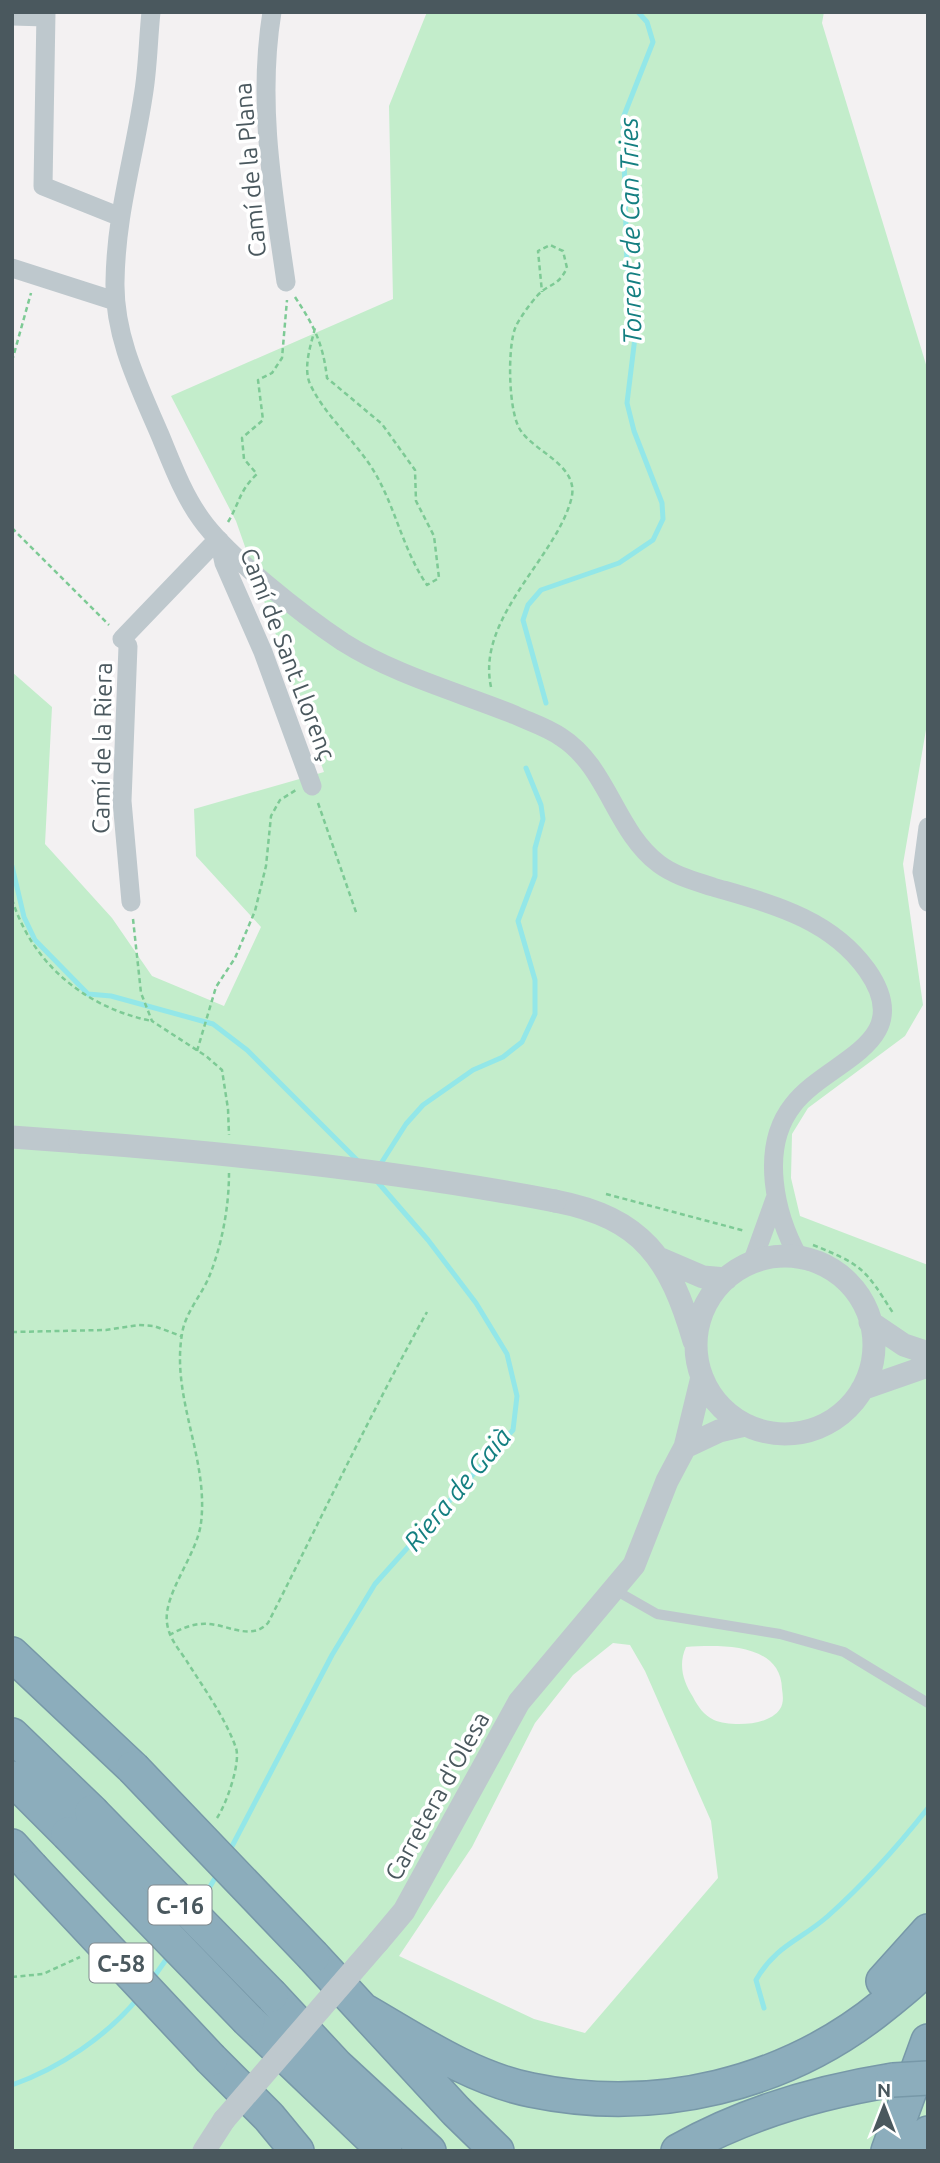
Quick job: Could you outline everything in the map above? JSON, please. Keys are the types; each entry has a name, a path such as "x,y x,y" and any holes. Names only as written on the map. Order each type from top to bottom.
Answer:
{"highway":[{"path":"12,1654 133,1769 497,2151"},
{"name":"C-16","path":"12,1735 80,1823 248,2020 386,2151"},
{"name":"C-16","path":"12,1778 80,1823 271,1995 337,2065 429,2151"},
{"name":"C-58","path":"22,1856 211,2059 270,2117 313,2151"},
{"path":"467,2069 550,2085 585,2088 667,2083 729,2069 787,2046 829,2022 896,1970 928,1931"},
{"path":"365,2011 467,2069 530,2090 594,2099 633,2099 720,2087 775,2072 849,2034 928,1966"},
{"path":"888,2151 928,2041"},
{"path":"678,2151 715,2130 805,2097 893,2080 928,2078"},
{"path":"270,2117 297,2151"},
{"path":"921,2151 928,2133"}],"street":[{"path":"151,12 144,92 118,216 115,300 132,373 174,472 201,519 218,539 343,642 425,681 548,729 581,754 628,829 663,867 690,880 814,922 862,963 877,986 882,1005 876,1035 859,1052 800,1096 783,1120 776,1144 776,1195 785,1232 799,1258"},
{"name":"Camí de la Plana","path":"272,12 265,65 264,116 285,282"},
{"path":"12,16 46,15 43,186 118,216"},
{"path":"12,268 115,300"},
{"name":"Camí de la Riera","path":"131,902 122,789 125,642 218,539"},
{"name":"Camí de Sant Llorenç","path":"218,539 224,563 263,652 312,786"},
{"path":"928,827 922,872 928,902"},
{"path":"12,1137 232,1154 377,1170 555,1201 613,1217 661,1259 703,1277 726,1279"},
{"path":"752,1263 776,1195"},
{"path":"661,1259 684,1308 702,1377 716,1402 745,1424 772,1433 807,1431 839,1416 862,1389 873,1356 870,1322 858,1295 843,1279 825,1267 799,1258 774,1257 752,1263 726,1279 703,1310 696,1347"},
{"path":"870,1322 904,1345 928,1353"},
{"path":"862,1389 928,1366"},
{"name":"Carretera d'Olesa","path":"204,2151 224,2120 404,1911 519,1702 634,1565 645,1544 667,1481 685,1447 702,1377"},
{"path":"685,1447 719,1431 745,1424"}],"lane":[{"path":"615,1590 657,1614 780,1634 844,1652 928,1703"}],"path":[{"path":"495,707 487,670 503,616 562,523 572,498 572,480 520,431 513,411 511,350 515,328 542,292 560,282 567,268 563,251 550,244 538,251 542,292"},
{"path":"12,361 36,276"},
{"path":"285,282 315,328 324,349 327,378 383,424 415,470 416,501 434,536 439,561 439,578 427,585 413,565 393,507 374,472 309,384 308,358 315,328"},
{"path":"218,539 238,505 241,489 257,474 244,459 242,438 263,420 258,380 272,373 282,358 282,330 288,312 285,282"},
{"name":"Camí de la Riera","path":"12,528 125,642"},
{"path":"197,1051 216,987 235,958 255,911 265,866 271,816 280,800 294,790 312,786 357,915"},
{"path":"12,899 34,950 89,1000 130,1017 152,1021 222,1070 229,1109 229,1136"},
{"path":"131,902 141,993 152,1021"},
{"path":"166,1619 171,1599 197,1540 203,1499 197,1448 182,1381 181,1336 217,1255 226,1206 229,1164"},
{"path":"169,1636 200,1623 249,1633 259,1631 268,1623 348,1469 388,1381 427,1312"},
{"path":"12,1332 106,1330 139,1325 154,1326 181,1336"}],"green space":[{"path":"427,12 824,12 822,23 928,371 928,718 903,864 923,1005 905,1036 808,1108 792,1134 791,1178 800,1216 928,1265 928,2151 12,2151 12,672 52,707 45,844 112,918 152,976 224,1006 261,927 196,856 194,809 324,772 236,521 171,396 393,299 389,106","holes":["613,1643 630,1645 645,1671 711,1821 718,1878 585,2033 534,2019 399,1956 472,1847 535,1723 573,1675","686,1647 731,1647 760,1655 771,1662 779,1674 783,1697 780,1709 767,1719 749,1724 730,1724 710,1718 697,1704 684,1679 682,1660"]}],"waterway":[{"name":"Torrent de Can Tries","path":"546,703 523,620 528,605 541,590 619,563 653,540 663,519 662,503 634,431 627,403 636,329 627,268 623,118 653,42 647,22 638,12"},
{"name":"Torrent de Can Tries","path":"380,1165 406,1124 423,1105 473,1070 503,1057 522,1042 535,1014 535,980 518,921 535,876 535,848 543,819 541,805 526,768"},
{"name":"Riera de Gaià","path":"12,866 24,917 35,940 88,994 111,996 213,1024 247,1050 359,1162"},
{"name":"Riera de Gaià","path":"229,1852 332,1655 375,1584 513,1430 517,1396 507,1354 476,1303 428,1240 375,1179"},
{"path":"764,2008 756,1980 764,1968 780,1951 818,1924 855,1891 928,1808"},
{"name":"Riera de Gaià","path":"198,1907 218,1873"},
{"name":"Riera de Gaià","path":"151,1981 170,1954"},
{"name":"Riera de Gaià","path":"12,2085 48,2070 82,2049 112,2025 139,1997"}]}
